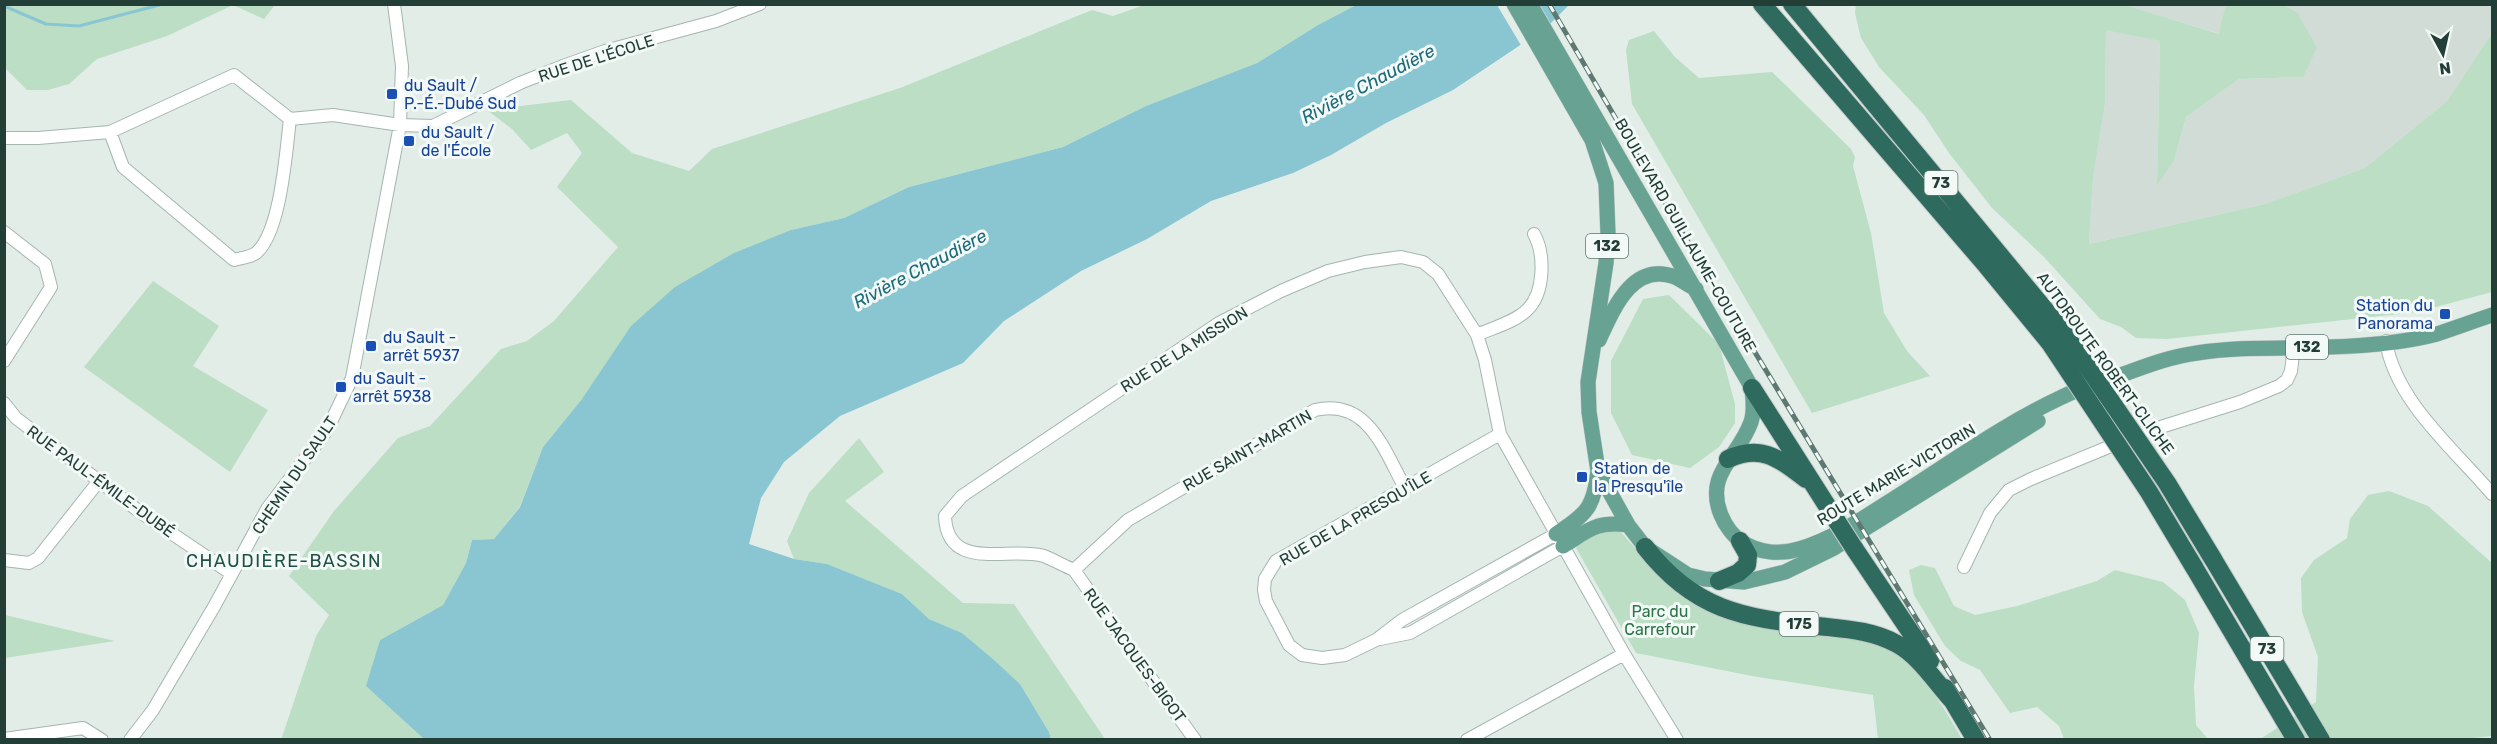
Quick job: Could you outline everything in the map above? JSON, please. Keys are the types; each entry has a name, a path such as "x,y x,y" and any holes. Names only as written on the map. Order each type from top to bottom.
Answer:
{"highway":[{"name":"AUTOROUTE ROBERT-CLICHE","path":"1762,4 1986,265 2058,339 2296,740"},
{"name":"AUTOROUTE ROBERT-CLICHE","path":"1792,4 2058,339 2167,483 2321,740"},
{"name":"BOULEVARD GUILLAUME-COUTURE","path":"1752,388 1931,663 1976,740"},
{"path":"1728,459 1741,453 1760,452 1773,456 1812,483"},
{"path":"1719,581 1738,573 1747,565 1748,555 1740,541"},
{"name":"BOULEVARD GUILLAUME-COUTURE","path":"1646,547 1662,569 1677,582 1700,598 1724,610 1773,621 1872,633 1896,643 1913,654 1951,699"}],"main road":[{"name":"BOULEVARD GUILLAUME-COUTURE","path":"1514,4 1696,290 1752,388"},
{"name":"BOULEVARD GUILLAUME-COUTURE","path":"1530,4 1599,137 1606,183 1608,234 1606,263 1588,381 1588,412 1598,471 1628,525 1646,547"},
{"path":"1593,354 1623,294 1636,281 1651,275 1663,275 1675,278 1696,290"},
{"name":"ROUTE MARIE-VICTORIN","path":"1740,541 1756,549 1783,552 1799,549 1821,540 1873,512 2013,423 2063,396 2159,360 2247,347 2328,347 2386,342 2434,334 2493,315"},
{"name":"ROUTE MARIE-VICTORIN","path":"1646,547 1688,575 1719,581 1744,582 1765,578 1819,557 1885,518 2007,439 2122,375"},
{"path":"1740,541 1725,523 1717,501 1717,482 1728,459 1742,441 1751,423 1754,404 1752,388"},
{"path":"1560,540 1585,514 1593,502 1598,471"},
{"path":"1560,540 1608,522 1628,525"}],"street":[{"name":"CHEMIN DU SAULT","path":"130,740 153,710 267,509 327,430 352,378 400,125 402,66 394,4"},
{"name":"RUE DE L'ÉCOLE","path":"400,125 433,126 520,83 563,66 605,51 716,21 760,4"},
{"path":"4,138 38,138 110,132 234,75 290,119 333,115 400,125"},
{"path":"110,132 123,167 234,260 256,254 269,236 282,184 290,119"},
{"path":"4,232 45,264 51,287 4,361"},
{"path":"1477,335 1529,309 1535,297 1541,265 1538,241 1534,234"},
{"name":"RUE DE LA MISSION","path":"1074,570 1043,556 965,551 954,544 946,529 945,516 962,496 1219,324 1281,291 1328,271 1365,262 1401,257 1424,262 1438,274 1477,335 1485,360 1500,434 1624,654 1677,740"},
{"path":"2386,342 2391,366 2422,417 2493,494"},
{"path":"1964,567 1990,513 2009,490 2145,432 2240,402 2279,386 2291,371 2294,346"},
{"name":"RUE PAUL-ÉMILE-DUBÉ","path":"4,403 16,418 99,481 232,574"},
{"name":"RUE SAINT-MARTIN","path":"1074,570 1128,520 1314,410 1329,407 1342,408 1353,412 1366,423 1406,488"},
{"name":"RUE DE LA PRESQU'ÎLE","path":"1500,434 1276,561 1265,579 1266,601 1289,645 1302,655 1322,658 1345,655 1376,640 1410,633 1560,540"},
{"path":"4,560 29,563 38,558 99,481"},
{"name":"RUE JACQUES-BIGOT","path":"1074,570 1195,740"},
{"path":"1467,740 1624,654"},
{"path":"4,739 83,728 102,740"}],"shaded area":[{"path":"2126,5 2230,5 2225,7 2220,34"},
{"path":"2284,5 2492,5 2492,33 2447,101 2365,168 2265,204 2089,244 2093,178 2105,104 2106,29 2160,41 2157,184 2174,161 2186,117 2239,79 2303,77 2297,12"}],"green space":[{"path":"5,4 275,5 264,19 233,5 167,36 97,59 69,84 48,90 27,90 5,68"},
{"path":"1856,4 2126,5 2219,34 2225,7 2230,5 2284,5 2297,12 2317,48 2303,77 2239,79 2186,117 2174,161 2157,185 2160,41 2106,30 2105,104 2093,178 2089,244 2265,204 2365,168 2447,101 2492,33 2492,292 2417,312 2167,339 2136,338 2121,327 2100,319 2044,257 1992,208 1949,153 1924,115 1879,67 1861,38 1855,13"},
{"path":"1144,5 1356,5 1318,25 1257,63 1146,106 1063,147 909,187 844,218 791,230 582,399 543,447 520,506 494,539 472,540 466,563 443,605 380,640 367,686 424,739 281,740 316,636 329,615 289,576 334,511 398,438 430,426 501,349 527,341 554,321 618,247 557,187 582,153 567,133 531,150 512,129 487,110 571,100 632,153 689,171 712,149 900,88 1092,10 1113,16"},
{"path":"1654,31 1675,57 1699,78 1772,72 1851,149 1855,157 1853,166 1871,233 1884,313 1907,351 1930,376 1812,413 1632,104 1626,50 1629,40"},
{"path":"153,281 219,326 193,366 268,410 230,472 84,367"},
{"path":"1669,295 1719,344 1735,404 1735,423 1719,447 1690,468 1632,455 1611,413 1611,361 1643,299"},
{"path":"859,438 884,472 845,501 963,603 1014,604 1105,739 1051,739 1020,684 962,633 929,619 902,594 827,564 794,559 787,541 809,493"},
{"path":"2389,491 2428,506 2492,563 2492,736 2455,740 2259,740 2316,702 2318,657 2302,612 2301,578 2314,560 2347,538 2350,519 2368,495"},
{"name":"Parc du Carrefour","path":"1597,530 1619,530 1657,573 1680,591 1866,639 1893,652 1903,658 1931,689 1962,739 1878,739 1873,695 1752,676 1636,653 1576,548 1580,541"},
{"path":"1921,565 1935,568 1954,606 1975,615 2017,606 2097,581 2115,570 2163,582 2185,600 2199,633 2194,686 2196,725 2208,739 2064,739 2059,726 2037,707 2010,713 1980,670 1961,661 1945,646 1914,595 1909,570"},
{"path":"5,615 115,641 5,658"}],"water":[{"name":"Rivière Chaudière","path":"1356,5 1569,5 1546,28 1453,90 1293,173 1211,201 1147,239 1081,271 1004,321 963,363 840,416 784,462 761,498 749,544 794,559 827,564 902,594 929,619 962,633 1020,684 1051,739 424,739 366,686 380,640 443,605 466,563 472,540 494,539 520,507 543,447 582,399 631,326 675,287 734,253 791,230 844,218 909,187 1063,147 1146,106 1257,63 1318,25"}],"pier":[{"path":"1497,5 1540,5 1552,26 1522,47"}],"waterway":[{"path":"4,6 46,24 79,26 163,4"}],"railway":[{"path":"1549,4 1682,232 1990,740"}],"place":[{"name":"du Sault / P.-É.-Dubé Sud","path":"392,94"},
{"name":"du Sault / de l'École","path":"409,141"},
{"name":"Station du Panorama","path":"2445,314"},
{"name":"du Sault - arrêt 5937","path":"371,346"},
{"name":"du Sault - arrêt 5938","path":"341,387"},
{"name":"Station de la Presqu'île","path":"1582,477"}],"district":[{"name":"CHAUDIÈRE-BASSIN","path":"284,561"}]}
